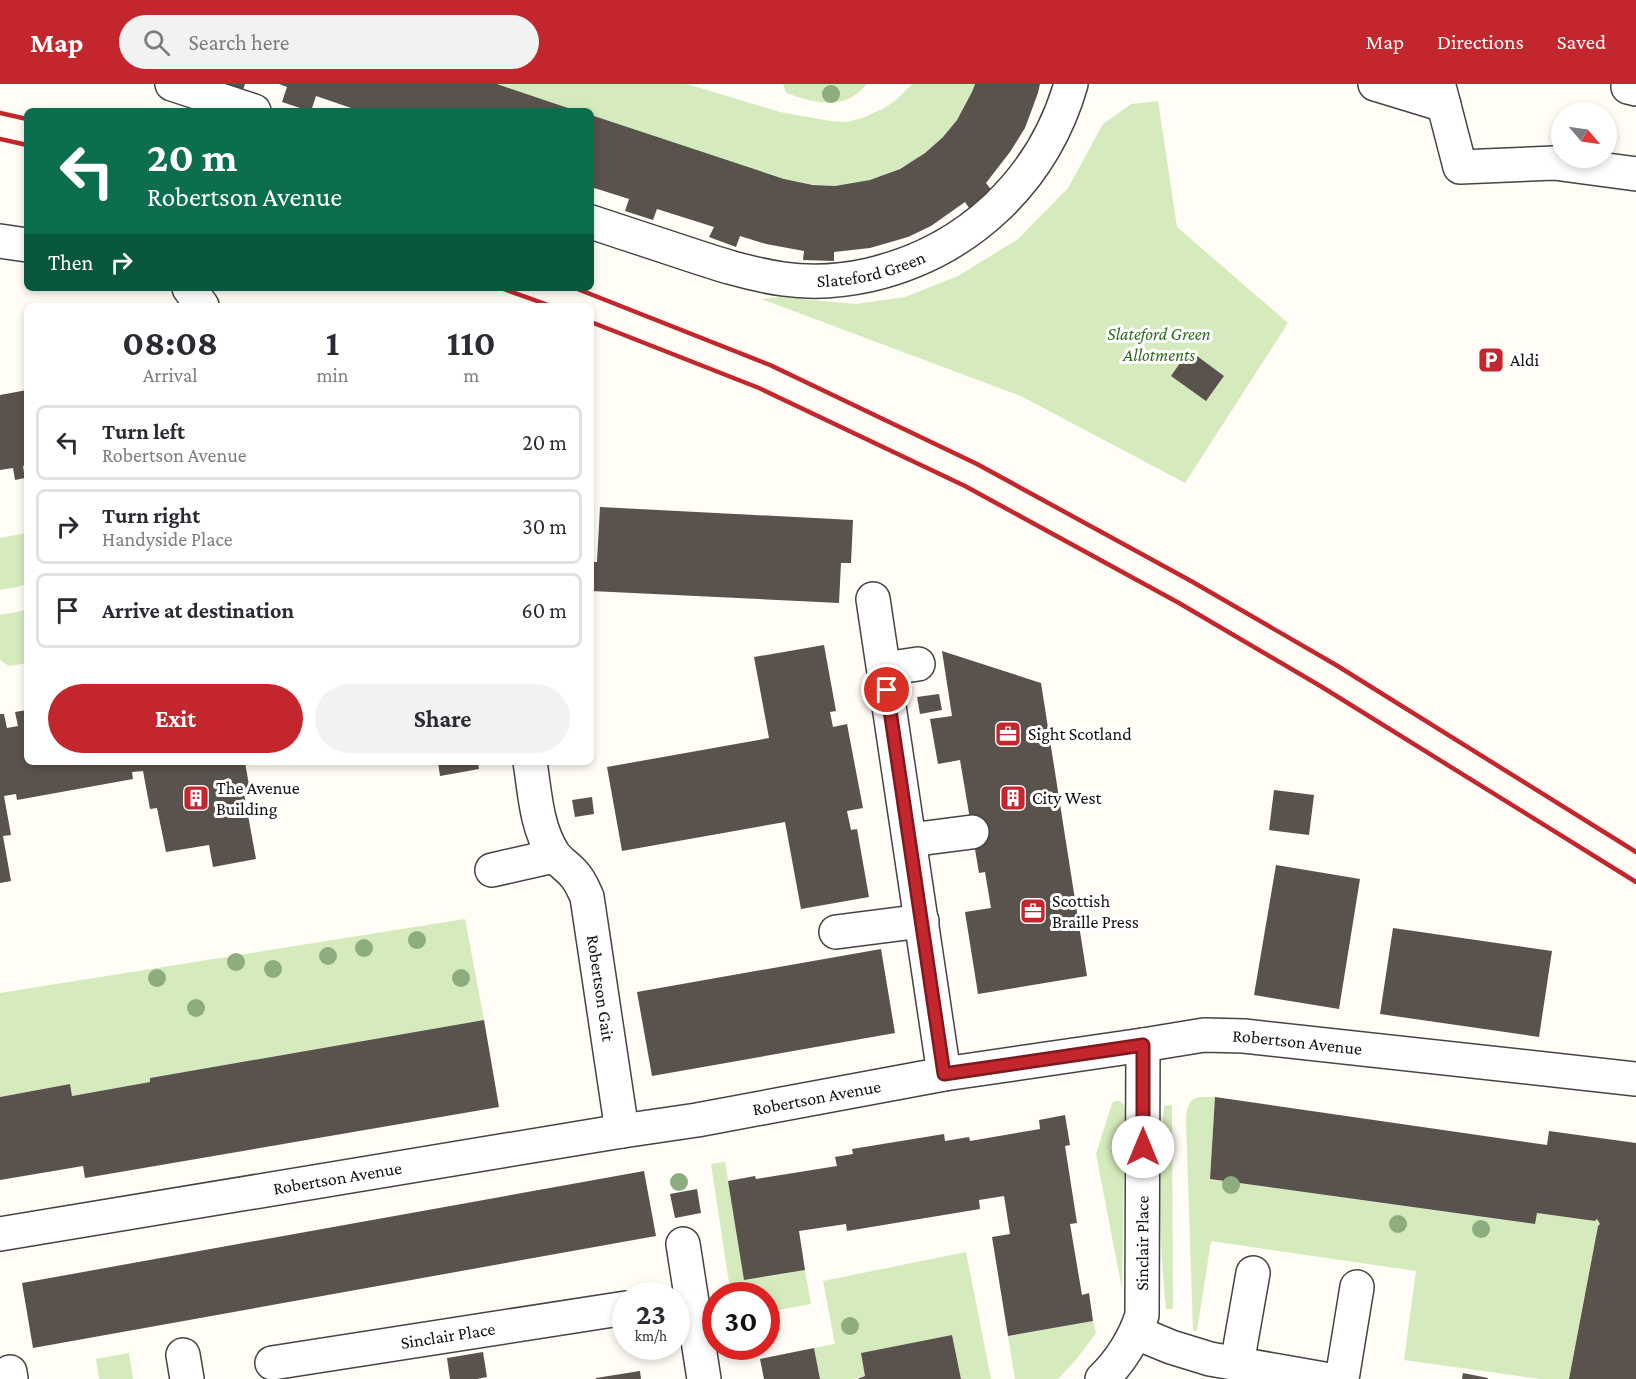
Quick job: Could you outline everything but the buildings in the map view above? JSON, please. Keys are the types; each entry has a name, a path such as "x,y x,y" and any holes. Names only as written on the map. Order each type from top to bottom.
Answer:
{"street":[{"path":"172,84 245,108"},
{"name":"Slateford Green","path":"594,223 728,268 786,280 837,280 887,271 940,249 977,225 1016,188 1048,142 1060,117 1071,84"},
{"path":"1375,84 1442,97 1460,167 1554,163 1636,174"},
{"path":"1629,84 1628,87 1636,88"},
{"path":"0,241 24,245"},
{"path":"873,599 944,1074"},
{"path":"884,669 918,664"},
{"name":"Robertson Gait","path":"530,765 540,826 545,840 554,856 581,883 587,897 622,1131"},
{"path":"910,840 972,832"},
{"path":"492,870 554,856"},
{"path":"836,932 922,921"},
{"name":"Robertson Avenue","path":"0,1234 697,1119 944,1074 1204,1035 1244,1036 1636,1079"},
{"name":"Sinclair Place","path":"1102,1379 1137,1333 1142,1315 1143,1045"},
{"path":"683,1244 683,1282"},
{"path":"1238,1364 1253,1273"},
{"path":"1342,1379 1357,1287"},
{"name":"Sinclair Place","path":"272,1363 612,1310"},
{"path":"690,1326 704,1379"},
{"path":"1137,1333 1210,1359 1324,1379"}],"green space":[{"path":"497,84 687,84 780,112 848,122 884,108 912,84 975,84 954,124 920,156 879,177 834,186 784,179 594,116 594,108 569,108"},
{"path":"783,84 867,84 849,99 829,103 808,100 786,93"},
{"name":"Slateford Green Allotments","path":"1158,101 1177,227 1288,323 1185,483 1021,396 761,299 779,297 856,304 905,297 958,276 1018,239 1068,188 1103,124 1131,104"},
{"path":"24,534 24,584 22,586 0,590 0,538"},
{"path":"24,611 24,664 9,666 0,660 0,615"},
{"path":"465,919 484,1020 150,1078 150,1082 72,1096 70,1084 0,1097 0,993"},
{"path":"1200,1097 1215,1097 1210,1179 1534,1224 1537,1213 1595,1221 1597,1219 1600,1224 1569,1379 1540,1379 1404,1360 1416,1271 1211,1241 1197,1331 1193,1331 1186,1121 1190,1103"},
{"path":"1120,1101 1124,1105 1125,1111 1122,1289 1096,1154 1112,1103"},
{"path":"1172,1105 1173,1309 1166,1309 1160,1182 1164,1106"},
{"path":"725,1162 745,1280 805,1270 811,1304 780,1310 780,1282 729,1282 711,1164"},
{"path":"966,1252 991,1379 961,1379 952,1335 862,1353 865,1376 852,1379 820,1379 814,1348 835,1344 823,1281"},
{"path":"1093,1321 1096,1333 1058,1379 1015,1379 1008,1336"},
{"path":"129,1353 133,1379 99,1379 96,1359"}],"railway":[{"path":"0,113 24,118"},
{"path":"0,139 24,144"},
{"path":"509,291 543,303"},
{"path":"583,291 770,365 977,464 1191,581 1336,665 1636,852"},
{"path":"594,323 759,388 965,486 1179,603 1322,687 1636,882"}],"place":[{"name":"Aldi","path":"1491,360"},
{"name":"Sight Scotland","path":"1008,734"},
{"name":"The Avenue Building","path":"196,798"},
{"name":"City West","path":"1013,798"},
{"name":"Scottish Braille Press","path":"1033,911"}],"route":[{"path":"887,690 944,1074 1143,1045 1143,1147"}]}
